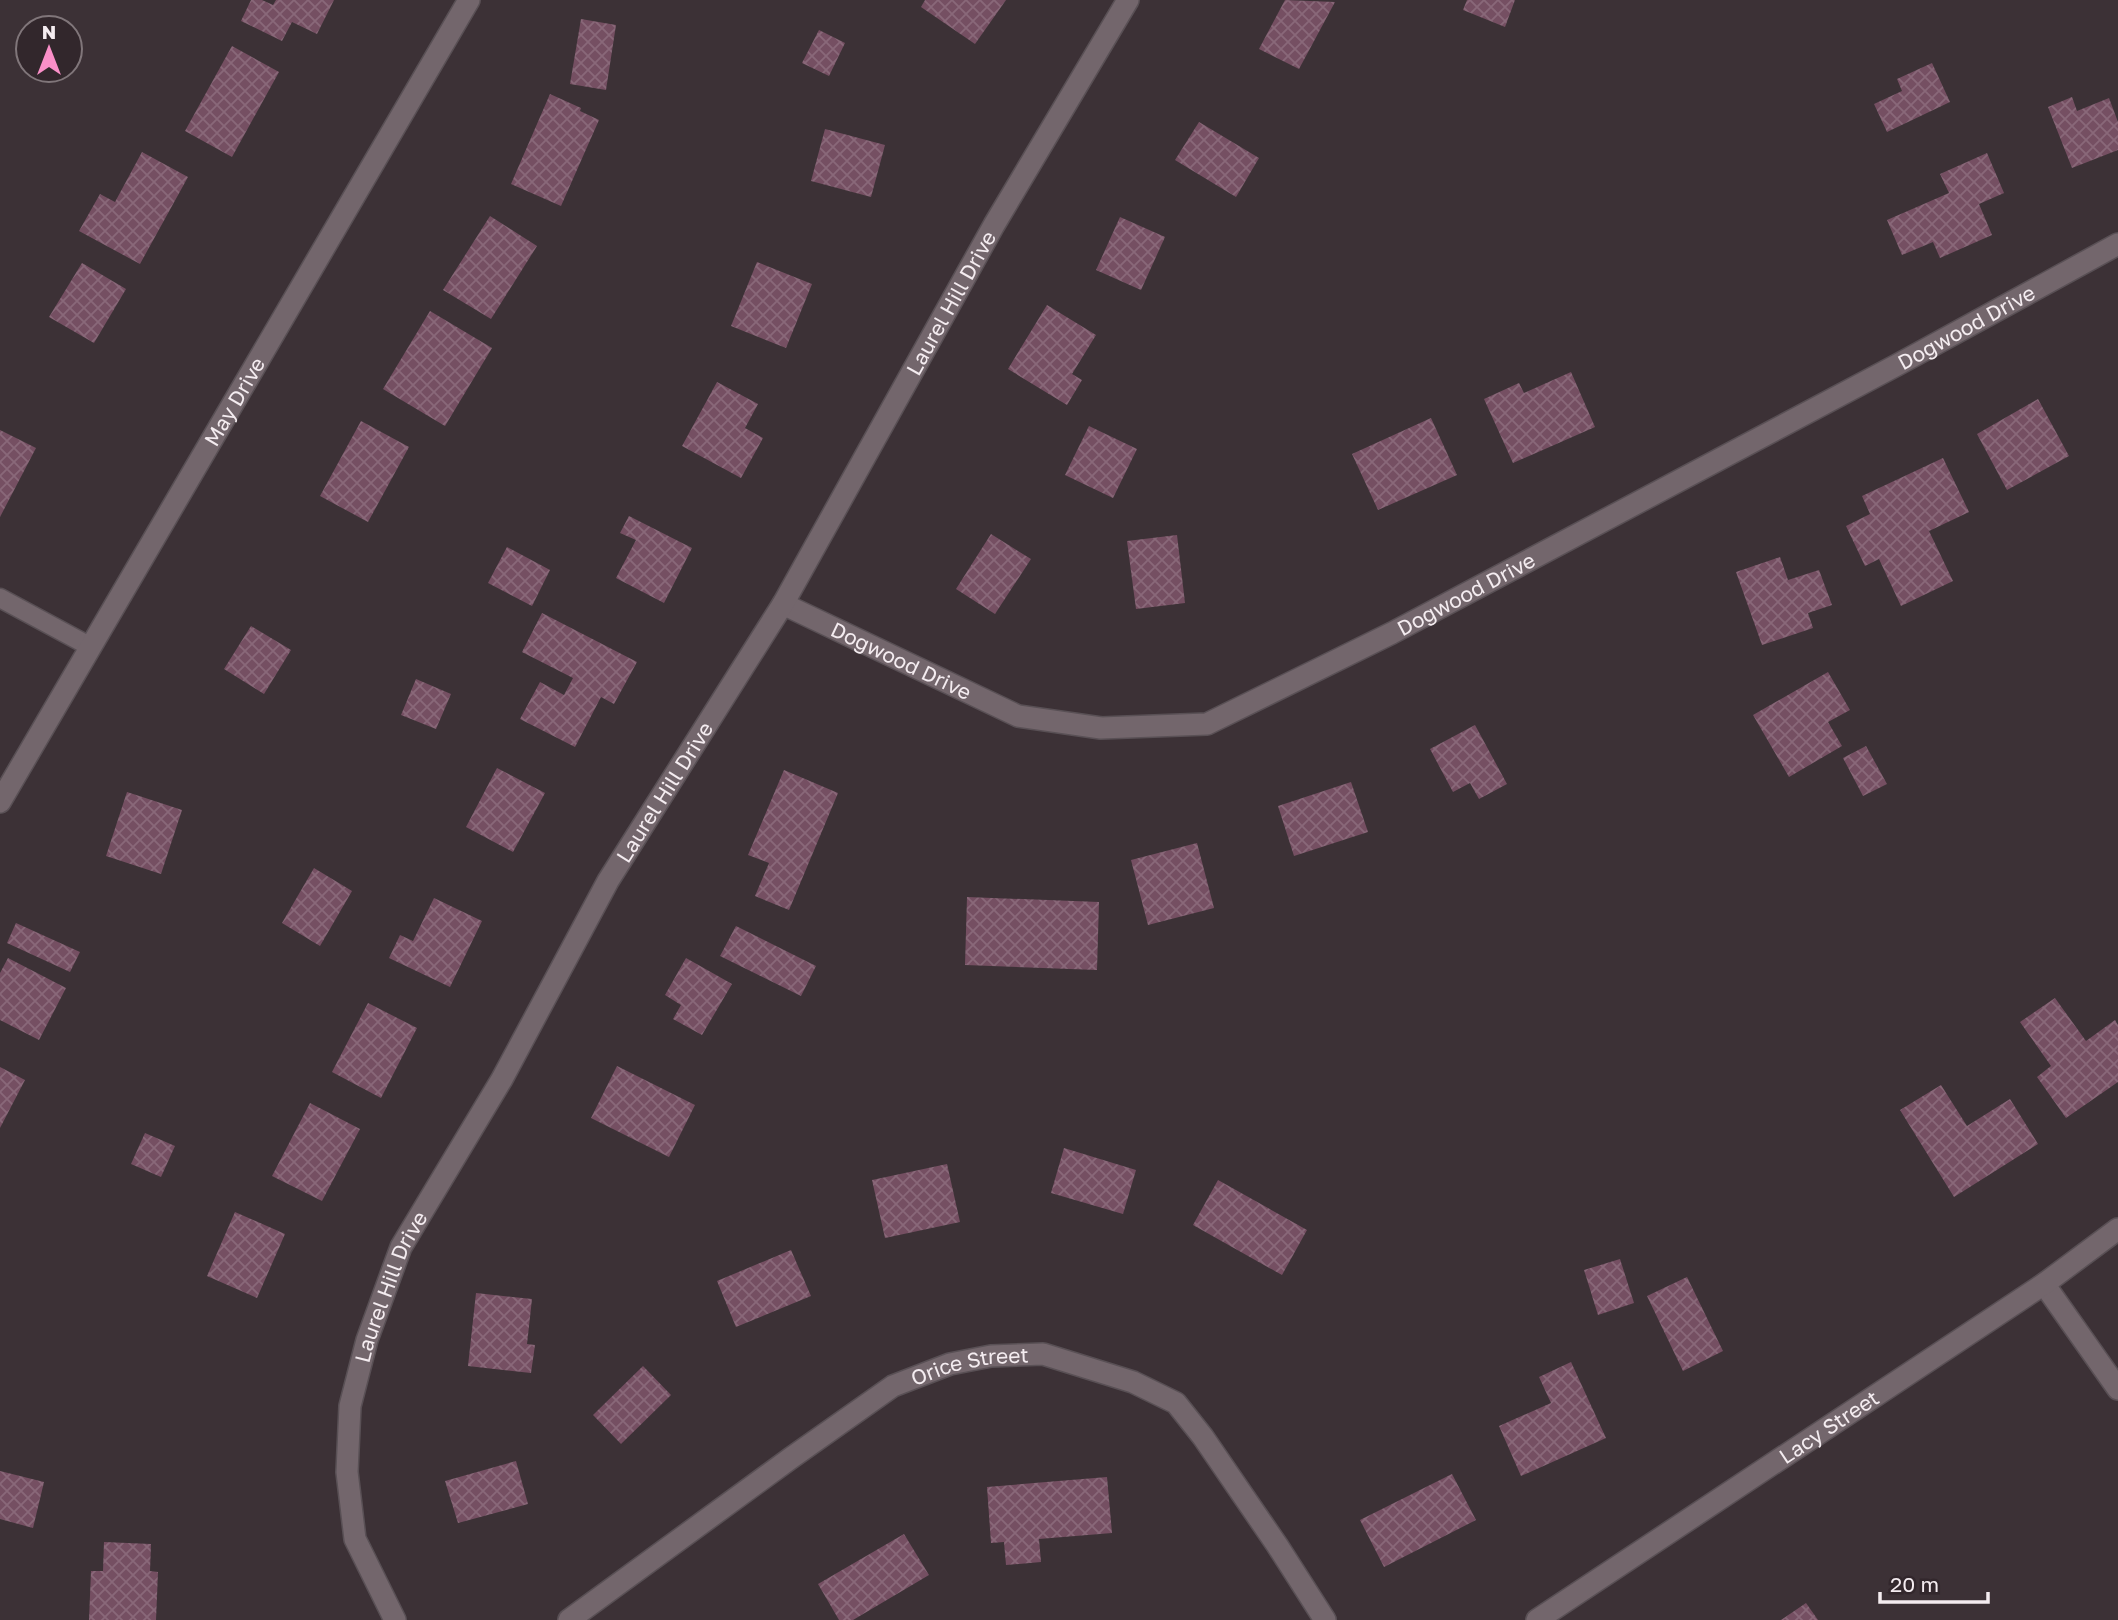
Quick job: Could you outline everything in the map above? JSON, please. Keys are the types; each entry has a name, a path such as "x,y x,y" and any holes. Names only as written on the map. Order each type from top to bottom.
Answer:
{"street":[{"name":"May Drive","path":"0,802 469,0"},
{"name":"Laurel Hill Drive","path":"395,1620 355,1539 347,1472 350,1406 367,1340 401,1247 502,1079 608,881 783,604 994,225 1128,0"},
{"name":"Dogwood Drive","path":"783,604 1018,716 1101,728 1207,724 1392,634 2118,244"},
{"name":"Lacy Street","path":"1537,1620 2044,1284 2118,1229"},
{"path":"2044,1284 2118,1390"},
{"name":"Orice Street","path":"569,1620 893,1386 950,1364 992,1356 1043,1354 1133,1382 1176,1403 1203,1437 1325,1620"}],"lane":[{"path":"0,597 90,647"}],"building":[{"path":"251,0 262,0 273,5 276,0 334,0 317,34 292,22 282,41 241,21"},
{"path":"925,0 1006,0 975,44 921,7"},
{"path":"1285,0 1335,2 1299,69 1259,49"},
{"path":"1467,0 1515,0 1505,27 1463,10"},
{"path":"581,19 616,25 606,90 570,84"},
{"path":"819,30 845,43 829,76 802,63"},
{"path":"232,46 279,72 232,157 185,131"},
{"path":"1932,63 1950,102 1887,132 1874,104 1902,91 1897,79"},
{"path":"550,94 581,108 580,111 599,120 561,206 511,184"},
{"path":"2072,97 2077,111 2109,98 2118,122 2118,150 2072,168 2048,107"},
{"path":"1199,122 1259,158 1236,197 1175,160"},
{"path":"825,129 885,145 871,197 811,181"},
{"path":"142,152 188,177 140,264 79,231 100,194 115,202"},
{"path":"1987,153 2004,193 1979,204 1992,235 1940,258 1933,242 1902,255 1887,220 1949,193 1940,174"},
{"path":"490,216 537,246 491,319 443,290"},
{"path":"1120,217 1165,237 1141,290 1096,270"},
{"path":"757,262 812,284 786,348 731,326"},
{"path":"82,263 126,289 94,343 49,317"},
{"path":"1047,305 1096,335 1072,374 1082,380 1067,405 1008,369"},
{"path":"430,311 492,348 445,426 383,389"},
{"path":"1571,372 1595,427 1513,463 1484,399 1519,383 1524,393"},
{"path":"717,382 758,404 745,428 763,438 741,478 682,446"},
{"path":"2038,399 2069,456 2007,490 1977,434"},
{"path":"1431,418 1457,475 1378,510 1352,454"},
{"path":"361,421 409,447 368,522 320,496"},
{"path":"1089,426 1137,449 1113,498 1065,475"},
{"path":"0,430 36,448 0,517"},
{"path":"1943,458 1969,512 1929,531 1953,581 1901,606 1879,559 1865,566 1846,526 1870,514 1862,496"},
{"path":"629,516 692,548 664,603 616,578 636,540 620,533"},
{"path":"991,534 1031,559 995,614 956,589"},
{"path":"1177,535 1185,603 1136,609 1127,541"},
{"path":"507,547 550,570 532,606 488,583"},
{"path":"1780,557 1788,580 1819,570 1832,605 1808,613 1813,628 1762,645 1736,572"},
{"path":"542,613 637,662 614,704 601,697 575,747 520,719 540,682 564,695 573,678 522,652"},
{"path":"251,626 291,650 264,694 224,669"},
{"path":"1828,672 1850,710 1828,722 1842,746 1789,777 1753,715"},
{"path":"416,679 451,694 436,729 401,715"},
{"path":"1475,725 1507,784 1479,799 1470,783 1453,792 1430,749"},
{"path":"1866,746 1887,784 1863,796 1843,758"},
{"path":"497,768 545,793 513,852 466,827"},
{"path":"784,770 838,793 789,910 755,896 769,863 748,855"},
{"path":"1351,782 1368,832 1294,856 1278,806"},
{"path":"127,792 182,810 161,874 106,856"},
{"path":"1197,843 1214,908 1148,925 1131,860"},
{"path":"314,868 352,891 320,946 282,923"},
{"path":"967,897 1099,902 1097,970 965,965"},
{"path":"434,898 482,921 450,987 389,958 400,935 413,941"},
{"path":"16,923 80,952 70,972 7,943"},
{"path":"736,926 816,966 801,996 720,956"},
{"path":"8,958 66,988 39,1040 0,1020 0,973"},
{"path":"686,958 732,984 702,1035 673,1019 681,1005 665,995"},
{"path":"2055,998 2086,1041 2115,1020 2118,1025 2118,1082 2066,1118 2037,1077 2051,1066 2020,1022"},
{"path":"368,1003 417,1028 381,1098 332,1072"},
{"path":"617,1066 695,1105 669,1157 591,1118"},
{"path":"0,1067 25,1080 0,1128"},
{"path":"1941,1085 1967,1126 2010,1099 2038,1144 1954,1197 1900,1110"},
{"path":"310,1103 360,1129 322,1201 272,1176"},
{"path":"145,1133 175,1146 161,1177 131,1164"},
{"path":"1064,1148 1136,1170 1123,1214 1051,1193"},
{"path":"947,1164 960,1222 885,1238 872,1180"},
{"path":"1218,1180 1307,1230 1282,1275 1193,1225"},
{"path":"235,1212 285,1234 257,1298 207,1276"},
{"path":"791,1250 811,1296 736,1327 717,1281"},
{"path":"1620,1259 1634,1303 1598,1315 1584,1270"},
{"path":"1687,1277 1723,1351 1683,1371 1647,1296"},
{"path":"476,1293 532,1299 527,1344 535,1345 531,1373 468,1366"},
{"path":"1571,1362 1606,1438 1521,1476 1499,1426 1551,1403 1539,1377"},
{"path":"643,1366 671,1395 621,1444 593,1415"},
{"path":"516,1461 528,1504 458,1523 445,1481"},
{"path":"0,1471 44,1482 33,1528 0,1519"},
{"path":"1452,1474 1476,1520 1384,1567 1360,1520"},
{"path":"1107,1477 1112,1533 1039,1539 1041,1562 1006,1565 1004,1542 991,1543 987,1487"},
{"path":"904,1534 929,1575 853,1620 839,1620 818,1584"},
{"path":"104,1542 151,1544 150,1571 158,1572 156,1620 89,1620 91,1571 103,1571"},
{"path":"1806,1603 1818,1620 1781,1620"}]}
